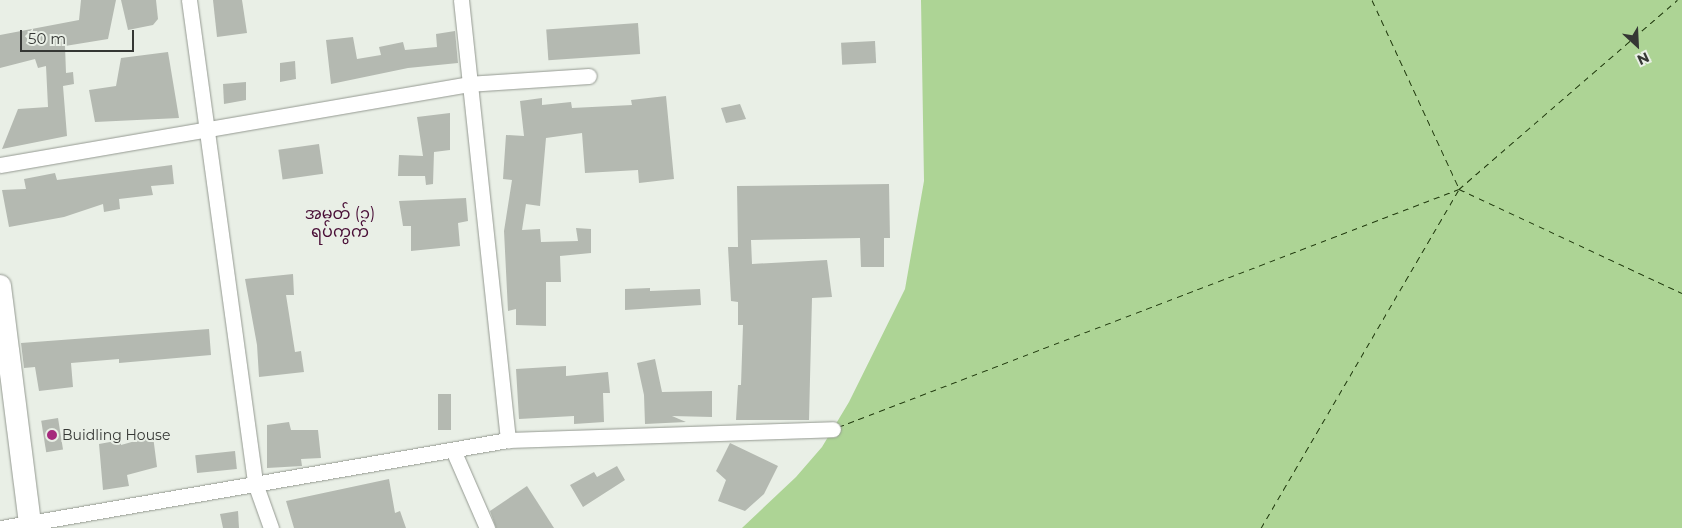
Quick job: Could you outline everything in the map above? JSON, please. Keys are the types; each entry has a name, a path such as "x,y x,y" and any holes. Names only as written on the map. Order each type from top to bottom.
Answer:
{"street":[{"path":"189,0 255,484 271,528"},
{"path":"460,0 467,84 508,440"},
{"path":"0,165 467,84 589,76"},
{"path":"0,286 30,525"},
{"path":"1,528 30,525 508,440 833,429"},
{"path":"453,450 487,528"}],"shaded area":[{"path":"921,0 1682,0 1682,528 742,528 796,477 822,447 849,402 905,289 924,181"}],"building":[{"path":"81,0 116,0 108,39 65,46 66,73 73,72 74,84 63,86 67,136 2,149 18,109 48,107 46,66 38,68 35,59 0,68 0,35 79,20"},
{"path":"121,0 156,0 158,19 153,25 128,30"},
{"path":"213,0 242,0 247,33 217,37"},
{"path":"638,23 640,54 548,60 546,29"},
{"path":"455,31 458,63 408,68 331,84 326,40 353,37 357,59 381,55 379,47 403,42 405,50 437,47 436,34"},
{"path":"875,41 876,63 842,65 841,43"},
{"path":"168,52 179,118 95,122 89,90 116,86 121,58"},
{"path":"295,61 296,79 280,82 280,63"},
{"path":"246,82 246,100 224,104 223,84"},
{"path":"666,96 674,179 639,183 638,170 585,173 582,133 546,138 540,206 526,204 522,230 540,229 541,242 578,241 576,228 591,229 591,253 560,256 561,282 546,282 546,326 516,325 516,309 508,311 504,231 512,180 503,179 506,135 524,136 520,101 542,98 542,105 571,102 572,108 632,105 631,100"},
{"path":"740,104 746,119 726,123 721,108"},
{"path":"450,113 450,150 434,152 433,184 426,185 425,176 398,176 399,155 423,156 417,117"},
{"path":"319,144 323,174 283,179 278,150"},
{"path":"172,165 174,184 151,186 153,195 119,199 120,209 104,212 103,204 64,217 9,227 2,190 26,189 24,179 55,173 57,180"},
{"path":"889,184 890,238 884,238 884,267 861,267 860,238 751,240 752,264 827,260 832,297 812,298 809,420 736,420 738,385 741,385 743,325 738,325 738,302 731,301 728,247 738,247 737,186"},
{"path":"466,198 468,221 458,223 460,246 411,251 411,226 403,226 399,201"},
{"path":"293,274 294,295 286,295 295,352 301,351 304,372 259,377 257,345 245,279"},
{"path":"650,288 650,291 700,289 701,305 625,310 625,289"},
{"path":"209,329 211,355 119,363 119,359 71,363 73,387 39,391 35,367 24,368 21,343"},
{"path":"655,359 662,392 712,391 712,417 672,416 686,422 645,424 644,395 637,363"},
{"path":"566,366 566,376 608,372 610,393 603,393 604,422 574,424 574,416 519,419 516,369"},
{"path":"438,394 451,394 451,430 438,430"},
{"name":"Buidling House","path":"58,418 63,450 46,452 41,421"},
{"path":"289,422 291,430 318,430 321,458 301,459 302,466 267,468 267,425"},
{"path":"153,436 157,467 127,475 129,486 103,490 99,444 121,440 121,445"},
{"path":"730,443 778,466 764,494 745,511 718,501 726,480 716,471"},
{"path":"235,451 237,469 197,473 195,455"},
{"path":"617,466 625,480 583,507 570,485 594,472 597,477"},
{"path":"389,479 395,513 400,511 406,528 294,528 286,501"},
{"path":"527,486 554,528 496,528 490,511"},
{"path":"238,511 239,528 223,528 220,514"}],"ferry route":[{"path":"1372,0 1459,188"},
{"path":"838,427 1459,189 1677,0"},
{"path":"1261,528 1459,189 1682,293"}],"place":[{"name":"Buidling House","path":"52,435"}],"district":[{"name":"အမှတ် (၁) ရပ်ကွက်","path":"340,223"}]}
